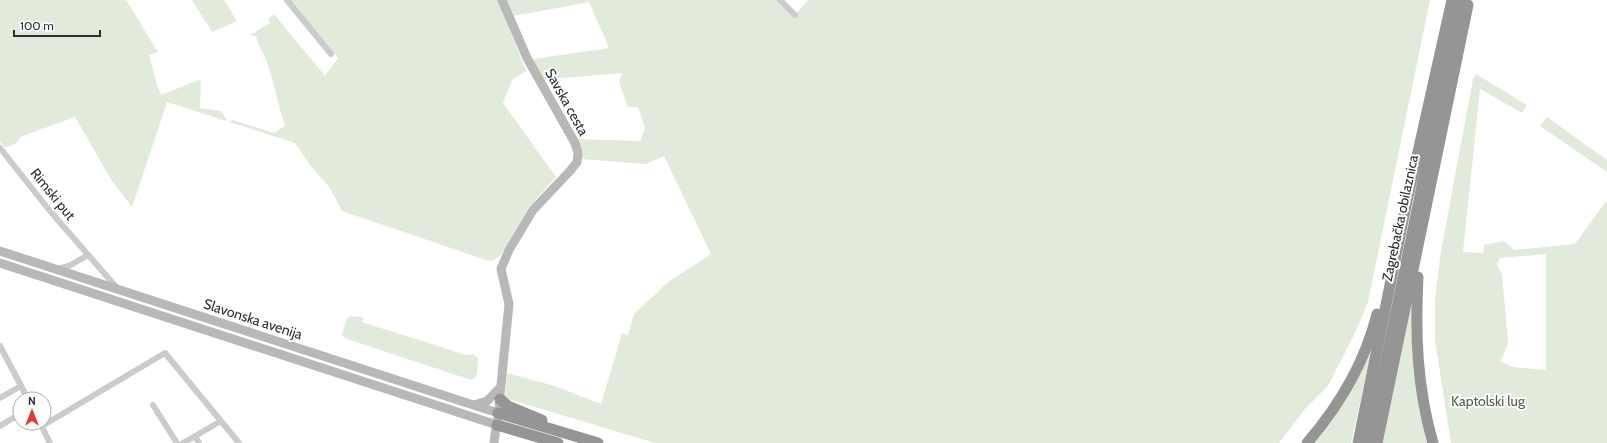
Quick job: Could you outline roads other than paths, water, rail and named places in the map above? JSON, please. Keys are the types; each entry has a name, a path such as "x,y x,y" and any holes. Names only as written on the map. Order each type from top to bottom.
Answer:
{"highway":[{"name":"Zagrebačka obilaznica","path":"1358,443 1452,0"},
{"name":"Zagrebačka obilaznica","path":"1369,443 1439,103 1463,0"},
{"path":"1377,443 1469,0"},
{"path":"1423,225 1425,234 1418,267 1416,324 1417,359 1422,394 1433,443"},
{"path":"1307,443 1341,397 1360,363 1374,327 1391,259 1398,250"},
{"path":"500,399 508,406 540,419 556,430"},
{"path":"498,413 598,443"},
{"path":"497,424 558,443"}],"main road":[{"name":"Savska cesta","path":"494,443 500,399 509,304 501,269 513,243 533,210 570,171 578,158 575,143 527,58 502,0"},
{"name":"Slavonska avenija","path":"0,251 498,413"},
{"name":"Slavonska avenija","path":"0,263 497,424"},
{"path":"474,405 487,401 501,387"}],"street":[{"path":"287,0 331,54"},
{"path":"780,0 795,15"},
{"name":"Rimski put","path":"0,148 50,211 120,290"},
{"path":"57,269 69,266 88,255"},
{"path":"0,346 2,356 24,391"},
{"path":"52,419 165,353 239,443"},
{"path":"0,398 21,386"},
{"path":"153,405 177,443"},
{"path":"0,426 12,419"},
{"path":"183,443 221,420"},
{"path":"44,431 50,443"},
{"path":"195,436 199,443"}],"park label":[{"name":"Kaptolski lug","path":"1488,401"}]}
